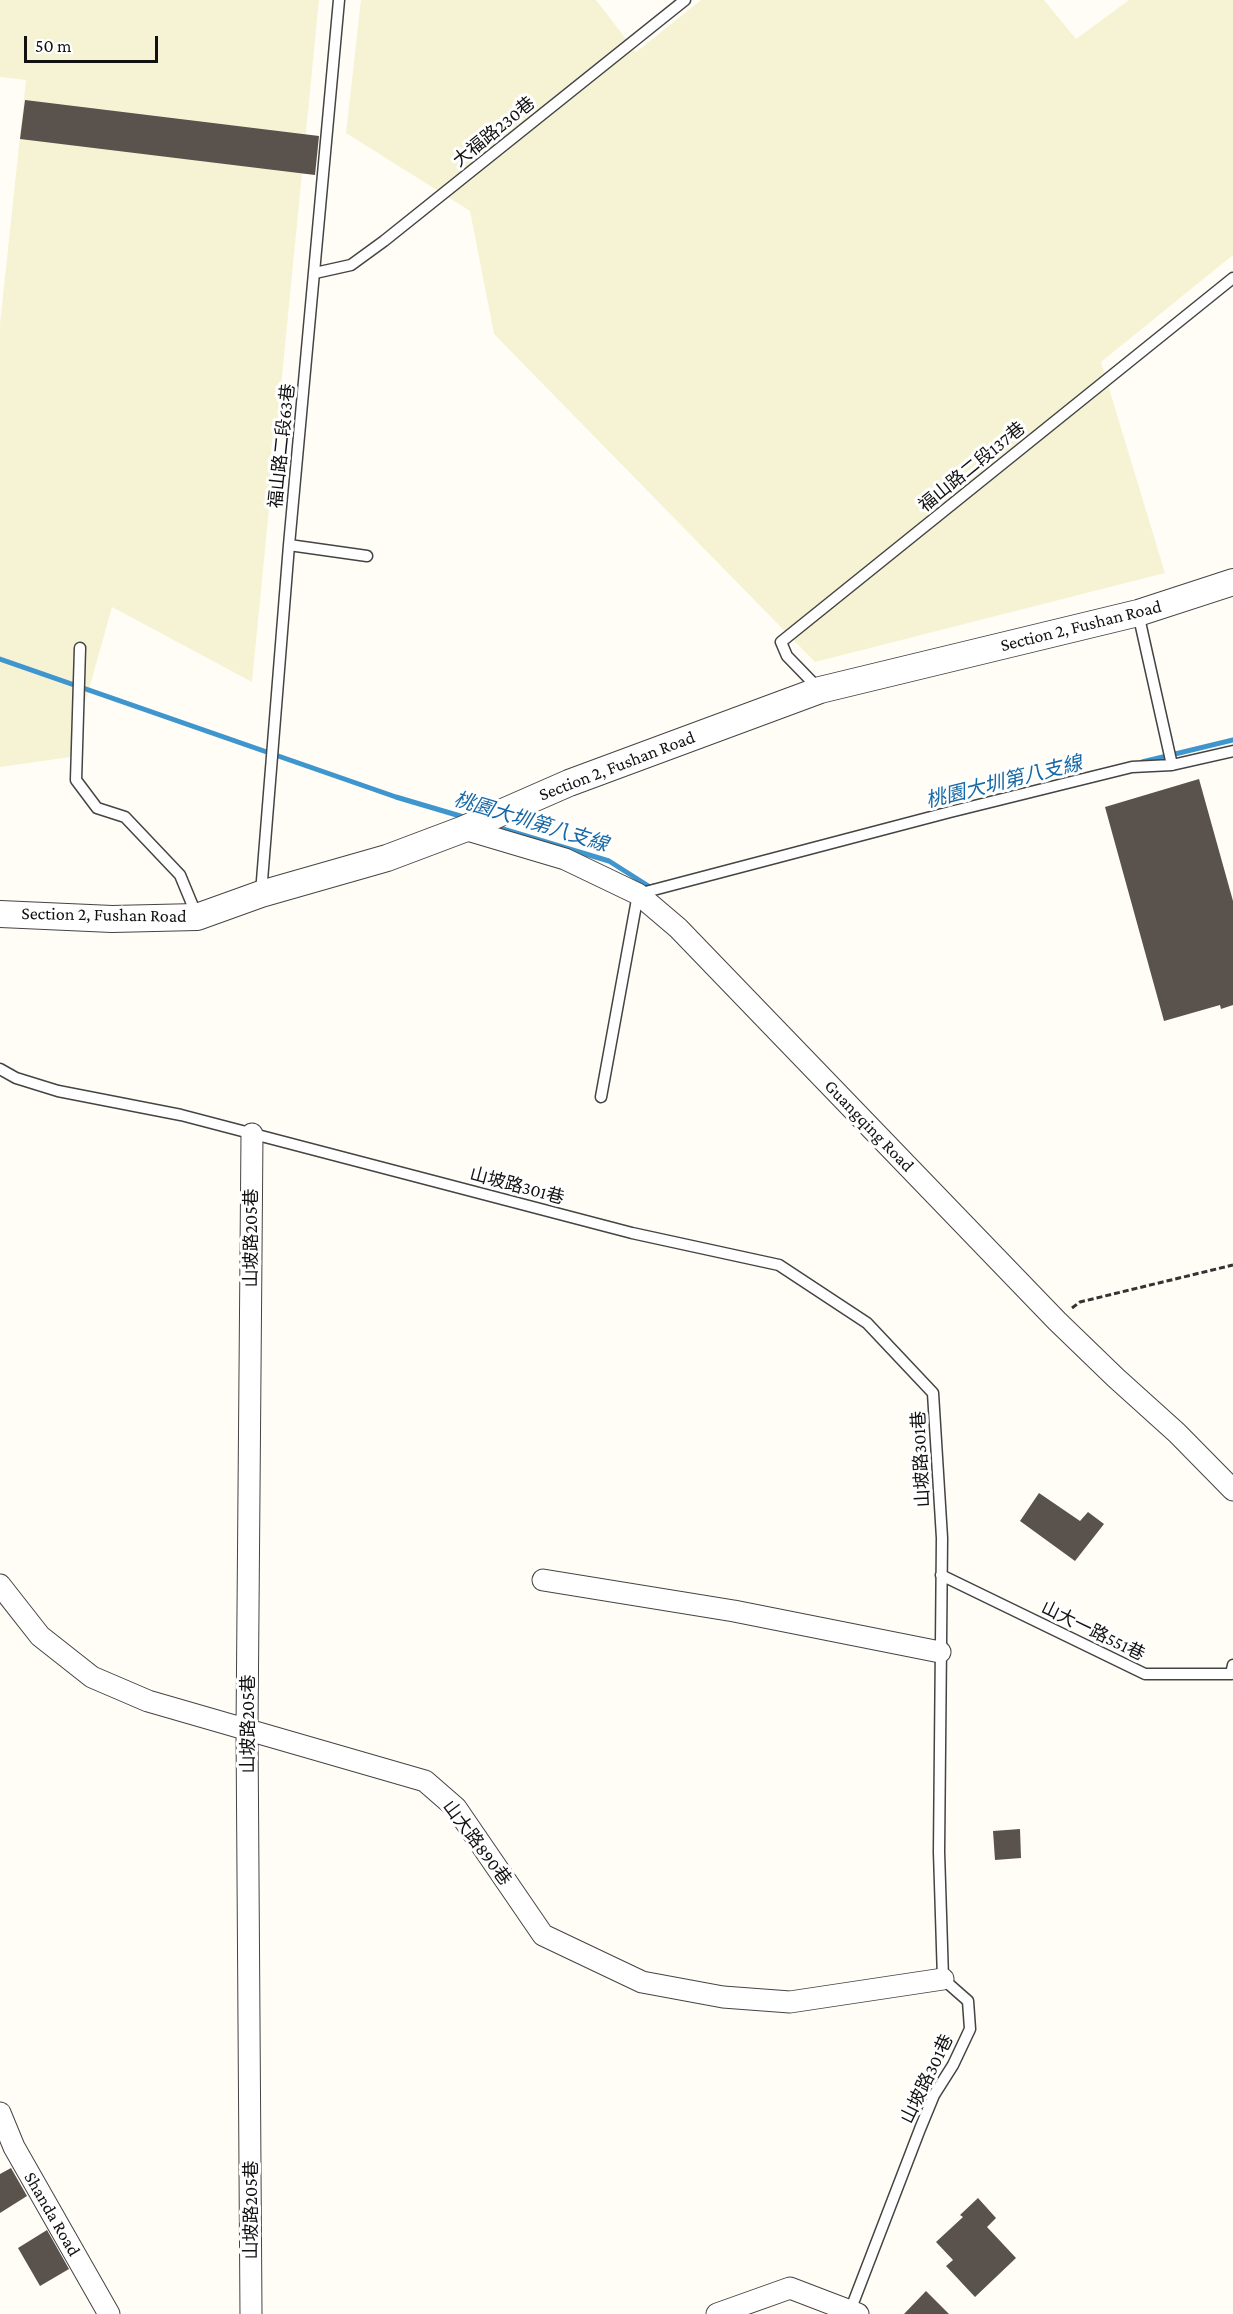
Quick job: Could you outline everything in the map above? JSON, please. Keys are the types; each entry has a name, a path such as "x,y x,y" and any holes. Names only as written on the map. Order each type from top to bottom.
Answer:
{"street":[{"name":"Section 2, Fushan Road","path":"0,914 112,919 197,916 261,894 387,858 464,829 569,783 820,690 1138,613 1233,582"},
{"name":"Guangqing Road","path":"464,829 565,860 638,894 678,928 1057,1321 1177,1433 1233,1490"},
{"name":"山坡路205巷","path":"251,2314 247,1729 252,1134"},
{"path":"543,1580 734,1611 940,1652"},
{"name":"山大路890巷","path":"0,1585 40,1636 92,1677 148,1701 425,1781 456,1808 543,1935 642,1982 723,1997 790,2002 943,1979"},
{"name":"Shanda Road","path":"0,2113 14,2147 109,2314"},
{"path":"717,2314 789,2288 854,2312"}],"lane":[{"name":"福山路二段63巷","path":"261,894 289,545 339,0"},
{"name":"大福路230巷","path":"315,273 351,265 384,242 685,0"},
{"name":"福山路二段137巷","path":"820,690 787,656 781,642 1233,278"},
{"path":"289,545 367,556"},
{"path":"1138,613 1172,765"},
{"path":"80,648 76,780 97,808 125,817 180,875 197,916"},
{"path":"601,1097 638,894 1132,767 1172,765 1233,751"},
{"name":"山坡路301巷","path":"0,1069 16,1078 58,1091 181,1115 632,1233 779,1265 867,1323 933,1393 942,1538 939,1852 943,1979 968,2001 970,2029 953,2065 934,2095 920,2129 854,2312"},
{"name":"山大一路551巷","path":"941,1575 1145,1674 1231,1674 1233,1665"}],"path":[{"path":"1057,1321 1080,1302 1233,1265"}],"shaded area":[{"path":"0,0 319,0 252,682 112,607 70,757 0,767 0,324 26,80 0,77"},
{"path":"361,0 596,0 636,52 701,0 1044,0 1076,39 1129,0 1233,0 1233,255 1101,362 1165,573 815,662 494,334 470,211 346,133"}],"building":[{"path":"25,100 319,136 315,175 20,139"},
{"path":"1199,779 1233,901 1233,1005 1221,1009 1220,1005 1164,1021 1105,807"},
{"path":"1039,1493 1080,1521 1088,1512 1104,1524 1075,1561 1020,1521"},
{"path":"1020,1829 1021,1858 995,1860 993,1831"},
{"path":"11,2168 27,2196 0,2213 0,2174"},
{"path":"978,2198 996,2218 987,2227 1016,2258 975,2297 946,2266 953,2260 936,2242 963,2217 960,2215"},
{"path":"47,2230 69,2269 40,2286 18,2248"},
{"path":"926,2291 949,2314 904,2314"}],"waterway":[{"name":"桃園大圳第八支線","path":"0,659 396,797 467,818"},
{"name":"桃園大圳第八支線","path":"1142,762 1233,740"},
{"name":"桃園大圳第八支線","path":"493,826 609,861 650,887 654,886"}]}
